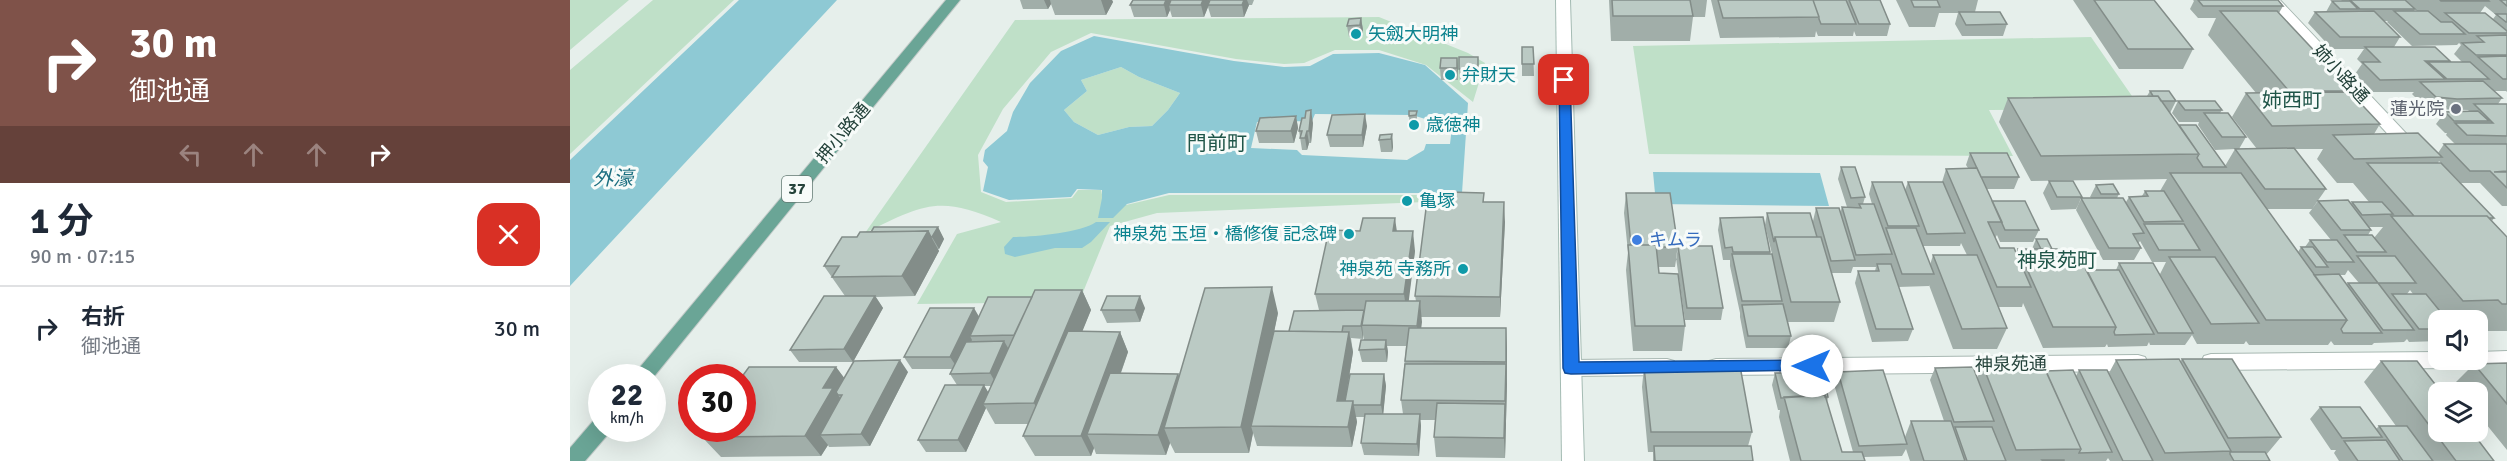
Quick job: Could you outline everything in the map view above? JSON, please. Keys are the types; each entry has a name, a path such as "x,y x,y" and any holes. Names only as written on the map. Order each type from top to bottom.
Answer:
{"main road":[{"name":"押小路通","path":"653,364 953,0"},
{"path":"572,461 588,442"}],"street":[{"path":"1563,0 1573,461"},
{"name":"姉小路通","path":"2272,0 2423,163"},
{"path":"2191,362 2428,360"},
{"path":"2488,360 2507,360"},
{"name":"神泉苑通","path":"1571,368 2156,363"}],"green space":[{"path":"570,0 629,0 570,50"},
{"path":"653,0 734,0 570,154 570,70"},
{"path":"1379,17 1468,53 1485,63 1473,102 1426,65 1379,50 1335,50 1304,63 1284,64 1236,59 1091,33 1051,52 1003,109 978,155 981,192 1006,202 1072,198 1078,190 1101,190 1103,199 1126,205 1169,195 1449,195 1450,201 1157,213 1110,226 1079,302 917,304 957,234 1001,222 980,213 962,208 931,206 865,233 1015,20"},
{"path":"2091,37 2141,109 1989,110 2013,156 1649,154 1633,46"},
{"path":"1121,67 1139,77 1180,93 1168,110 1152,126 1129,127 1098,135 1074,122 1064,110 1087,91 1081,80"}],"water":[{"name":"外濠","path":"739,0 837,0 570,286 570,160"},
{"path":"1094,36 1234,61 1284,67 1310,66 1333,54 1379,53 1425,65 1468,103 1462,193 1169,193 1127,204 1113,218 1098,218 1102,190 1077,189 1071,197 1009,200 983,191 988,167 983,161 985,150 1007,131 1013,112 1030,83 1061,51","holes":["1121,67 1139,77 1180,93 1168,110 1152,126 1129,127 1098,135 1074,122 1064,110 1087,91 1081,80","1315,114 1412,115 1452,127 1450,144 1426,144 1424,150 1407,160 1302,155 1297,150 1251,148 1257,122 1312,121"]},
{"path":"1653,172 1820,173 1829,206 1656,204"},
{"path":"1096,222 1110,222 1082,248 1055,248 1015,257 1005,254 1004,247 1013,237 1068,232"}],"building":[{"path":"1133,0 1166,0 1164,5 1130,5"},
{"path":"1171,0 1203,0 1201,5 1169,5"},
{"path":"1210,0 1244,0 1242,5 1208,5"},
{"path":"1612,0 1690,0 1693,16 1613,16"},
{"path":"1718,0 1813,0 1819,17 1723,18"},
{"path":"1813,0 1846,0 1856,24 1821,24"},
{"path":"1849,0 1880,0 1890,24 1859,24"},
{"path":"1911,0 1937,0 1940,7 1914,7"},
{"path":"2094,0 2154,0 2193,49 2128,49"},
{"path":"2198,0 2278,0 2283,6 2203,6"},
{"path":"2350,0 2405,0 2415,9 2360,9"},
{"path":"2488,0 2489,1 2441,1"},
{"path":"2332,1 2350,1 2358,9 2340,9"},
{"path":"2220,11 2277,11 2352,91 2289,91"},
{"path":"2374,11 2400,37 2340,37 2315,12"},
{"path":"2394,11 2428,11 2441,22 2452,22 2465,34 2420,34"},
{"path":"1959,12 2000,12 2007,24 1966,25"},
{"path":"2445,13 2485,13 2507,33 2469,33"},
{"path":"2496,14 2507,14 2507,22 2506,22"},
{"path":"1361,18 1360,25 1347,26 1349,19"},
{"path":"2507,35 2507,55 2476,55 2462,43 2484,42 2477,36"},
{"path":"1522,47 1533,47 1534,64 1522,64"},
{"path":"2365,47 2435,47 2450,61 2425,61 2445,79 2380,80 2362,62 2380,62"},
{"path":"2507,56 2507,79 2503,79 2478,57"},
{"path":"1459,57 1478,57 1478,69 1459,69"},
{"path":"1441,58 1457,58 1457,68 1440,68"},
{"path":"2428,62 2470,62 2489,79 2447,79"},
{"path":"2483,81 2502,98 2436,97 2420,82"},
{"path":"2150,91 2169,91 2176,101 2161,101"},
{"path":"2350,92 2380,124 2272,126 2246,93"},
{"path":"2158,96 2199,154 2041,156 2008,98"},
{"path":"2178,101 2215,101 2222,110 2185,110"},
{"path":"2474,104 2507,104 2507,136 2467,135 2455,123 2493,123"},
{"path":"1311,110 1309,131 1305,138 1300,138 1302,118 1305,118 1306,111"},
{"path":"1409,111 1417,111 1416,115 1409,116"},
{"path":"2478,111 2489,121 2454,121 2445,112"},
{"path":"2204,113 2228,113 2246,137 2222,137"},
{"path":"1365,114 1362,135 1327,135 1332,115"},
{"path":"1296,116 1291,131 1256,131 1260,118"},
{"path":"2179,125 2196,125 2226,167 2203,167 2197,158 2199,154"},
{"path":"2418,133 2442,157 2354,159 2333,135"},
{"path":"1392,134 1391,139 1379,140 1380,135"},
{"path":"2444,144 2507,144 2507,171 2494,172 2507,172 2507,188 2490,171 2470,171"},
{"path":"2294,148 2326,189 2265,189 2235,149"},
{"path":"1970,153 2007,153 2019,177 1981,177"},
{"path":"2367,163 2441,163 2494,218 2487,216 2414,216"},
{"path":"1841,167 1855,167 1865,197 1851,198"},
{"path":"1977,168 2002,222 1988,222 2000,248 2014,248 2031,287 1997,287 1946,169"},
{"path":"2170,173 2241,173 2347,320 2266,320"},
{"path":"2049,181 2073,181 2082,197 2057,197"},
{"path":"1872,182 1902,182 1919,226 1888,226"},
{"path":"1908,182 1943,182 1965,233 1927,234"},
{"path":"2113,184 2119,194 2101,194 2096,185"},
{"path":"2145,191 2164,191 2183,221 2144,222 2129,197 2148,196"},
{"name":"神泉苑 寺務所","path":"1448,192 1484,193 1483,202 1504,202 1500,297 1415,296 1427,201 1448,202"},
{"path":"1626,193 1670,193 1678,247 1631,245"},
{"path":"2081,198 2123,198 2144,233 2133,234 2141,248 2109,248"},
{"path":"2348,200 2371,230 2341,230 2318,201"},
{"path":"1992,201 2025,201 2039,230 2005,230"},
{"path":"2352,202 2382,202 2393,214 2362,215"},
{"path":"1859,204 1874,204 1892,254 1856,255 1842,207 1861,208"},
{"path":"1816,208 1839,208 1855,260 1831,261"},
{"path":"1767,213 1810,213 1817,237 1775,237 1774,242"},
{"path":"2391,216 2487,216 2507,237 2507,304 2502,304 2498,300 2463,301"},
{"path":"1763,217 1770,252 1733,252 1732,247 1725,248 1720,218"},
{"path":"1363,218 1395,218 1393,231 1413,231 1404,294 1315,294 1329,230 1360,231"},
{"path":"2144,224 2184,224 2200,250 2159,250"},
{"path":"874,227 938,227 931,237 928,231 871,232"},
{"path":"1886,228 1916,228 1934,274 1902,274"},
{"path":"928,231 902,276 832,277 839,266 824,266 842,237 857,237 860,232"},
{"path":"2344,235 2372,235 2386,252 2357,252"},
{"path":"1775,237 1821,237 1840,302 1791,302"},
{"path":"2036,239 2047,239 2052,249 2041,249"},
{"path":"2310,240 2337,240 2354,262 2327,262"},
{"path":"1628,245 1656,245 1659,273 1678,274 1685,326 1635,326"},
{"path":"1678,246 1712,246 1723,308 1687,308"},
{"path":"2301,247 2313,247 2328,267 2316,267"},
{"path":"2018,249 2057,249 2062,259 2081,259 2116,327 2053,327"},
{"path":"1732,254 1772,254 1782,301 1742,301"},
{"path":"1933,255 1977,255 2007,328 1962,329"},
{"path":"2357,256 2395,256 2416,283 2378,283"},
{"path":"2169,257 2215,257 2259,323 2211,324"},
{"path":"2119,263 2153,263 2193,333 2158,333"},
{"path":"1877,264 1891,264 1913,329 1876,329 1858,271 1879,271"},
{"path":"2086,270 2119,270 2154,334 2115,335 2116,327"},
{"path":"2339,274 2382,333 2343,333 2341,329 2347,320 2314,275"},
{"path":"2348,283 2378,283 2414,330 2383,330"},
{"path":"1272,287 1241,427 1164,428 1205,288"},
{"path":"1035,290 1082,290 1034,403 983,404"},
{"path":"2392,294 2426,294 2439,310 2428,310 2428,329 2419,329"},
{"path":"824,296 875,296 844,349 790,350"},
{"path":"1107,296 1140,296 1135,310 1101,310"},
{"path":"988,297 1032,297 1014,335 970,336"},
{"path":"1366,301 1420,301 1417,326 1362,325"},
{"path":"1783,304 1791,336 1748,336 1742,305"},
{"path":"930,308 974,308 950,357 904,357"},
{"path":"1364,310 1361,326 1343,326 1342,332 1289,331 1294,311"},
{"path":"1409,328 1506,328 1506,362 1405,361"},
{"path":"1068,331 1120,332 1081,436 1023,436"},
{"path":"1274,331 1349,332 1337,401 1353,401 1348,427 1251,426"},
{"path":"1361,340 1386,340 1385,349 1359,350"},
{"path":"1004,341 990,373 950,374 966,342"},
{"path":"2179,359 2231,451 2165,453 2116,360"},
{"path":"2182,359 2232,359 2281,437 2228,438"},
{"path":"900,360 861,434 820,435 842,395 836,392 854,361"},
{"path":"2381,361 2417,361 2433,382 2428,382 2428,424"},
{"path":"2507,363 2507,404 2479,370 2488,370 2488,364"},
{"path":"1405,364 1506,364 1505,401 1401,400"},
{"path":"2043,365 2081,449 2016,450 1983,366"},
{"path":"1740,366 1752,432 1651,432 1644,367"},
{"path":"756,367 836,367 823,388 833,388 805,436 756,436"},
{"path":"1973,367 1994,421 1954,422 1935,368"},
{"path":"1883,370 1907,444 1859,446 1838,372"},
{"path":"2073,370 2112,452 2079,453 2081,449 2046,371"},
{"path":"2079,370 2107,370 2153,461 2123,461"},
{"path":"1822,372 1828,397 1825,395 1781,398 1775,373"},
{"path":"1110,373 1178,374 1158,435 1087,434"},
{"path":"1350,374 1384,374 1381,405 1353,405 1353,401 1345,401"},
{"path":"945,385 984,385 958,440 918,440"},
{"path":"1825,395 1842,452 1862,452 1865,461 1801,461 1784,397"},
{"path":"1437,403 1505,404 1504,438 1434,437"},
{"path":"2320,407 2360,407 2382,437 2342,438"},
{"path":"1365,414 1420,414 1417,444 1361,443"},
{"path":"1911,421 1951,421 1965,461 1924,461"},
{"path":"2379,426 2407,426 2433,461 2403,461"},
{"path":"1955,427 1992,427 2006,461 1967,461"},
{"path":"2386,440 2400,461 2358,461 2344,441"},
{"path":"2442,442 2480,442 2494,461 2456,461"},
{"path":"1654,446 1751,446 1753,461 1655,461"},
{"path":"2230,452 2265,452 2270,461 2234,461"}],"place":[{"name":"矢劔大明神","path":"1356,34"},
{"name":"弁財天","path":"1450,75"},
{"name":"蓮光院","path":"2456,109"},
{"name":"歳徳神","path":"1414,125"},
{"name":"亀塚","path":"1407,201"},
{"name":"神泉苑 玉垣・橋修復 記念碑","path":"1349,234"},
{"name":"キムラ","path":"1637,240"},
{"name":"神泉苑 寺務所","path":"1463,269"}],"district":[{"name":"姉西町","path":"2292,100"},
{"name":"門前町","path":"1217,143"},
{"name":"神泉苑町","path":"2057,260"}],"route":[{"path":"1564,80 1571,368 1812,366"}]}
